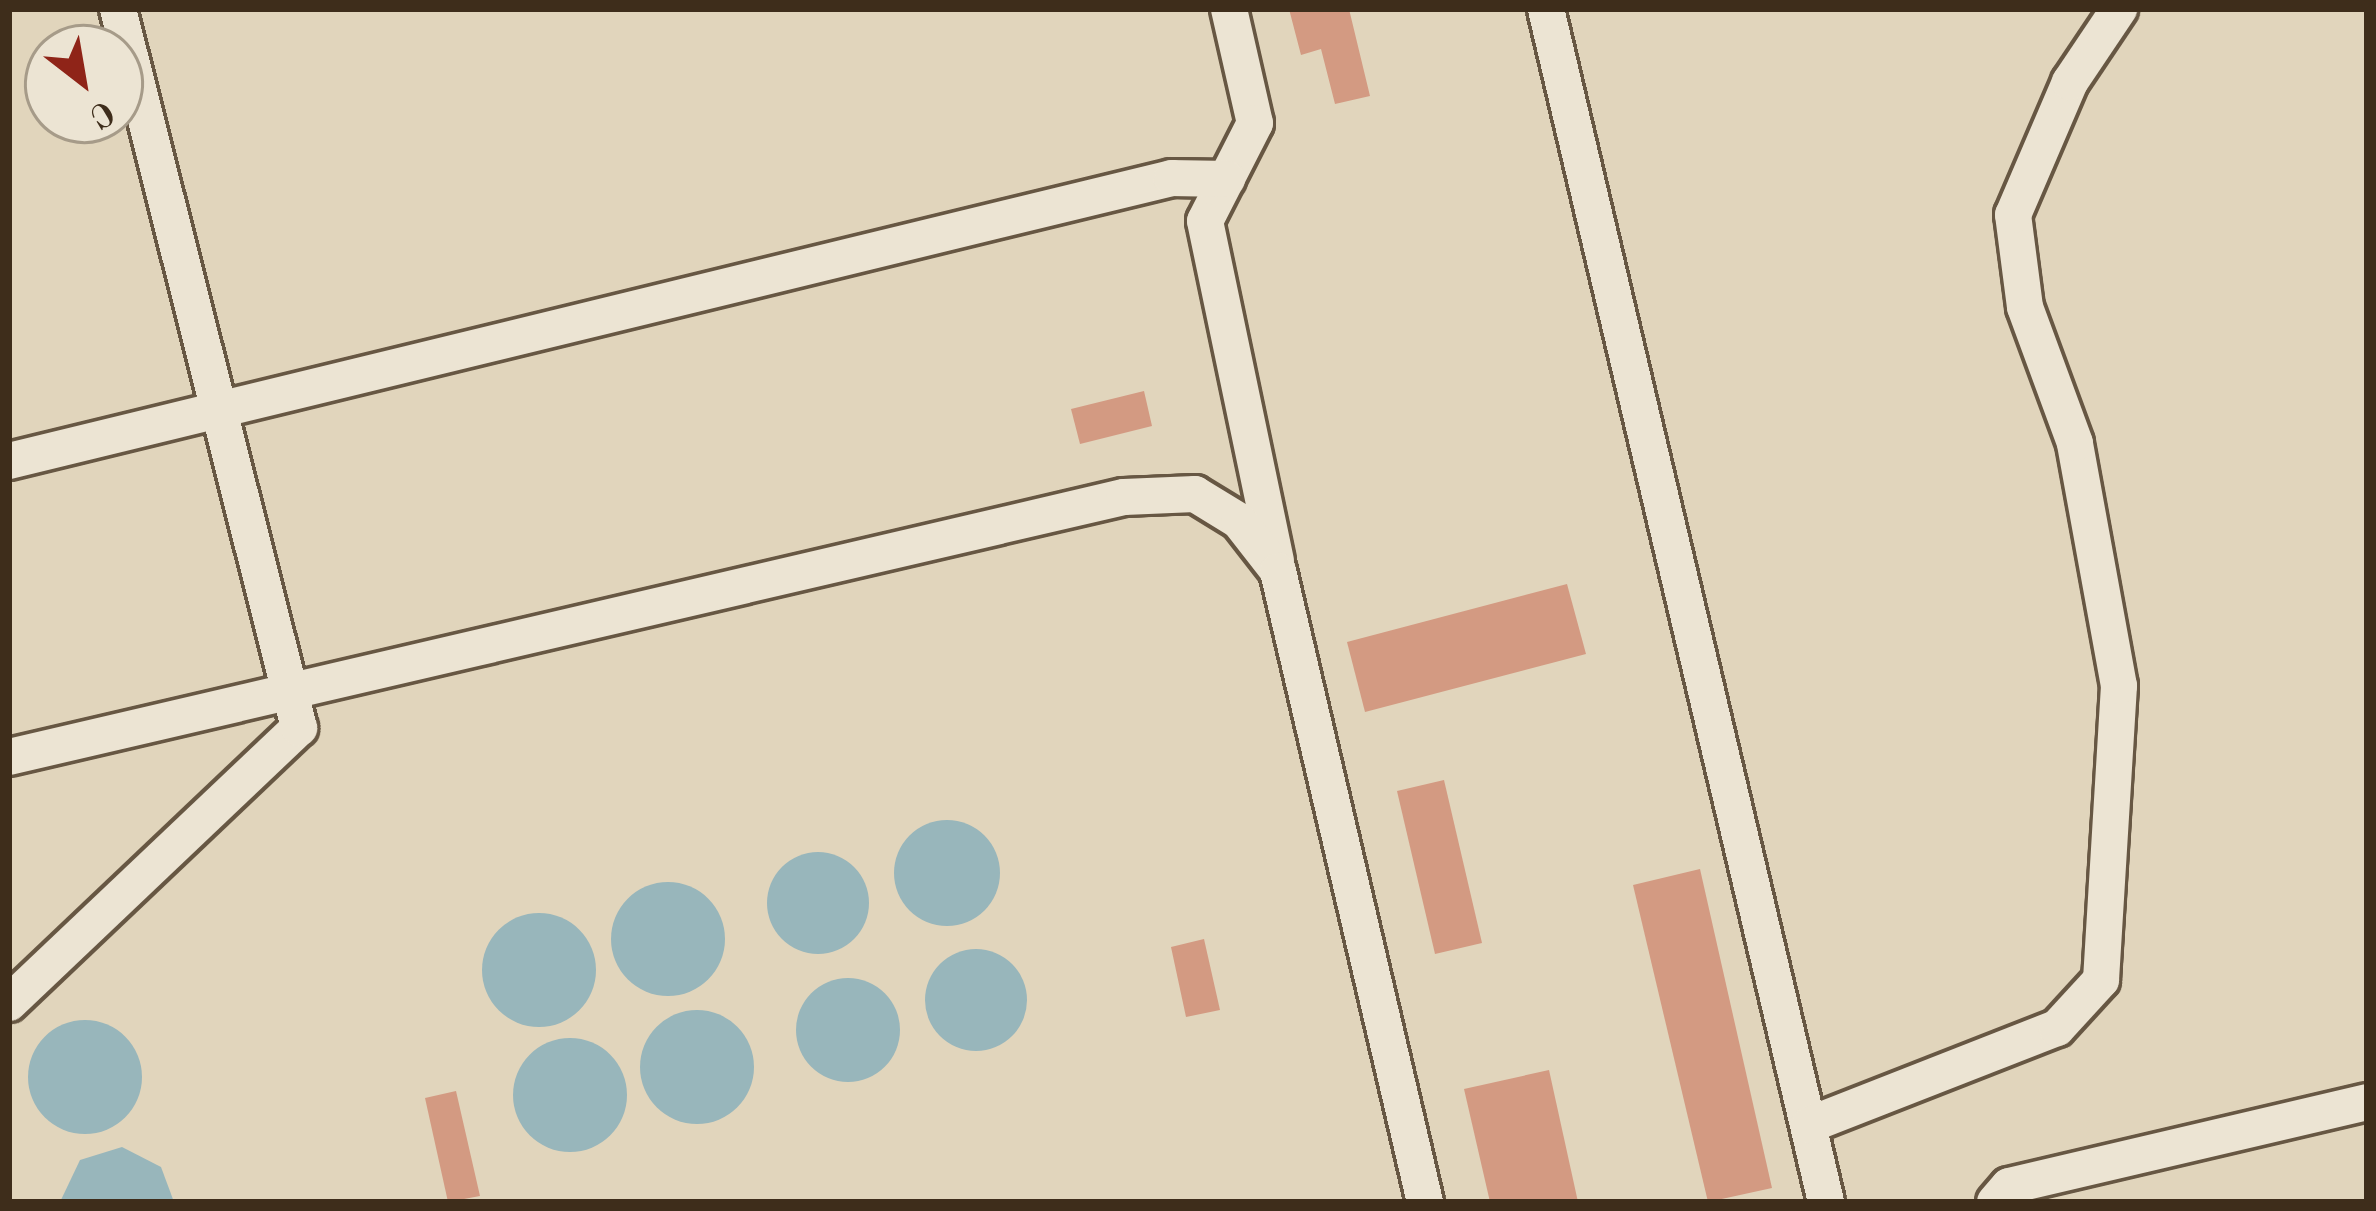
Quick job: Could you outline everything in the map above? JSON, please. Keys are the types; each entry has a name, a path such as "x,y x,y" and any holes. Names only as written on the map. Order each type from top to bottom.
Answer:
{"street":[{"path":"9,1003 299,728 295,690 218,412 118,9"},
{"path":"1229,9 1255,123 1205,221 1278,571 1424,1202"},
{"path":"1546,9 1826,1202"},
{"path":"1809,1125 2057,1028 2101,980 2119,686 2075,442 2025,307 2013,215 2070,82 2119,9"},
{"path":"9,461 1149,184 1227,179"},
{"path":"9,757 1124,497 1195,494 1239,521 1278,571"},
{"path":"1995,1202 2009,1186 2367,1102"}],"water":[{"path":"947,820 967,824 985,835 996,853 1000,873 996,893 985,911 967,922 947,926 927,922 909,911 898,893 894,873 898,853 909,835 927,824"},
{"path":"818,852 847,860 861,874 869,903 861,932 847,946 818,954 789,946 775,932 767,903 775,874 789,860"},
{"path":"668,882 690,886 708,899 721,917 725,939 721,961 708,979 690,992 668,996 646,992 628,979 615,961 611,939 615,917 628,899 646,886"},
{"path":"539,913 561,917 579,930 592,948 596,970 592,992 579,1010 561,1023 539,1027 517,1023 499,1010 486,992 482,970 486,948 499,930 517,917"},
{"path":"976,949 996,953 1012,964 1023,980 1027,1000 1023,1020 1012,1036 996,1047 976,1051 956,1047 940,1036 929,1020 925,1000 929,980 940,964 956,953"},
{"path":"848,978 868,982 885,993 896,1010 900,1030 896,1050 885,1067 868,1078 848,1082 828,1078 811,1067 800,1050 796,1030 800,1010 811,993 828,982"},
{"path":"697,1010 719,1014 737,1027 750,1045 754,1067 750,1089 737,1107 719,1120 697,1124 675,1120 657,1107 644,1089 640,1067 644,1045 657,1027 675,1014"},
{"path":"85,1020 117,1029 133,1045 142,1077 133,1109 117,1125 85,1134 53,1125 37,1109 28,1077 37,1045 53,1029"},
{"path":"570,1038 592,1042 610,1055 623,1073 627,1095 623,1117 610,1135 592,1148 570,1152 548,1148 530,1135 517,1117 513,1095 517,1073 530,1055 548,1042"},
{"path":"122,1147 161,1167 174,1202 60,1202 80,1160"}],"building":[{"path":"1289,9 1349,9 1370,96 1335,104 1321,49 1301,55"},
{"path":"1144,391 1152,426 1080,444 1071,409"},
{"path":"1567,584 1586,654 1365,712 1347,642"},
{"path":"1444,780 1482,943 1435,954 1397,791"},
{"path":"1700,869 1772,1188 1708,1202 1633,885"},
{"path":"1204,939 1220,1010 1186,1017 1171,947"},
{"path":"1549,1070 1578,1202 1490,1202 1464,1089"},
{"path":"456,1091 480,1196 448,1202 425,1098"}]}
